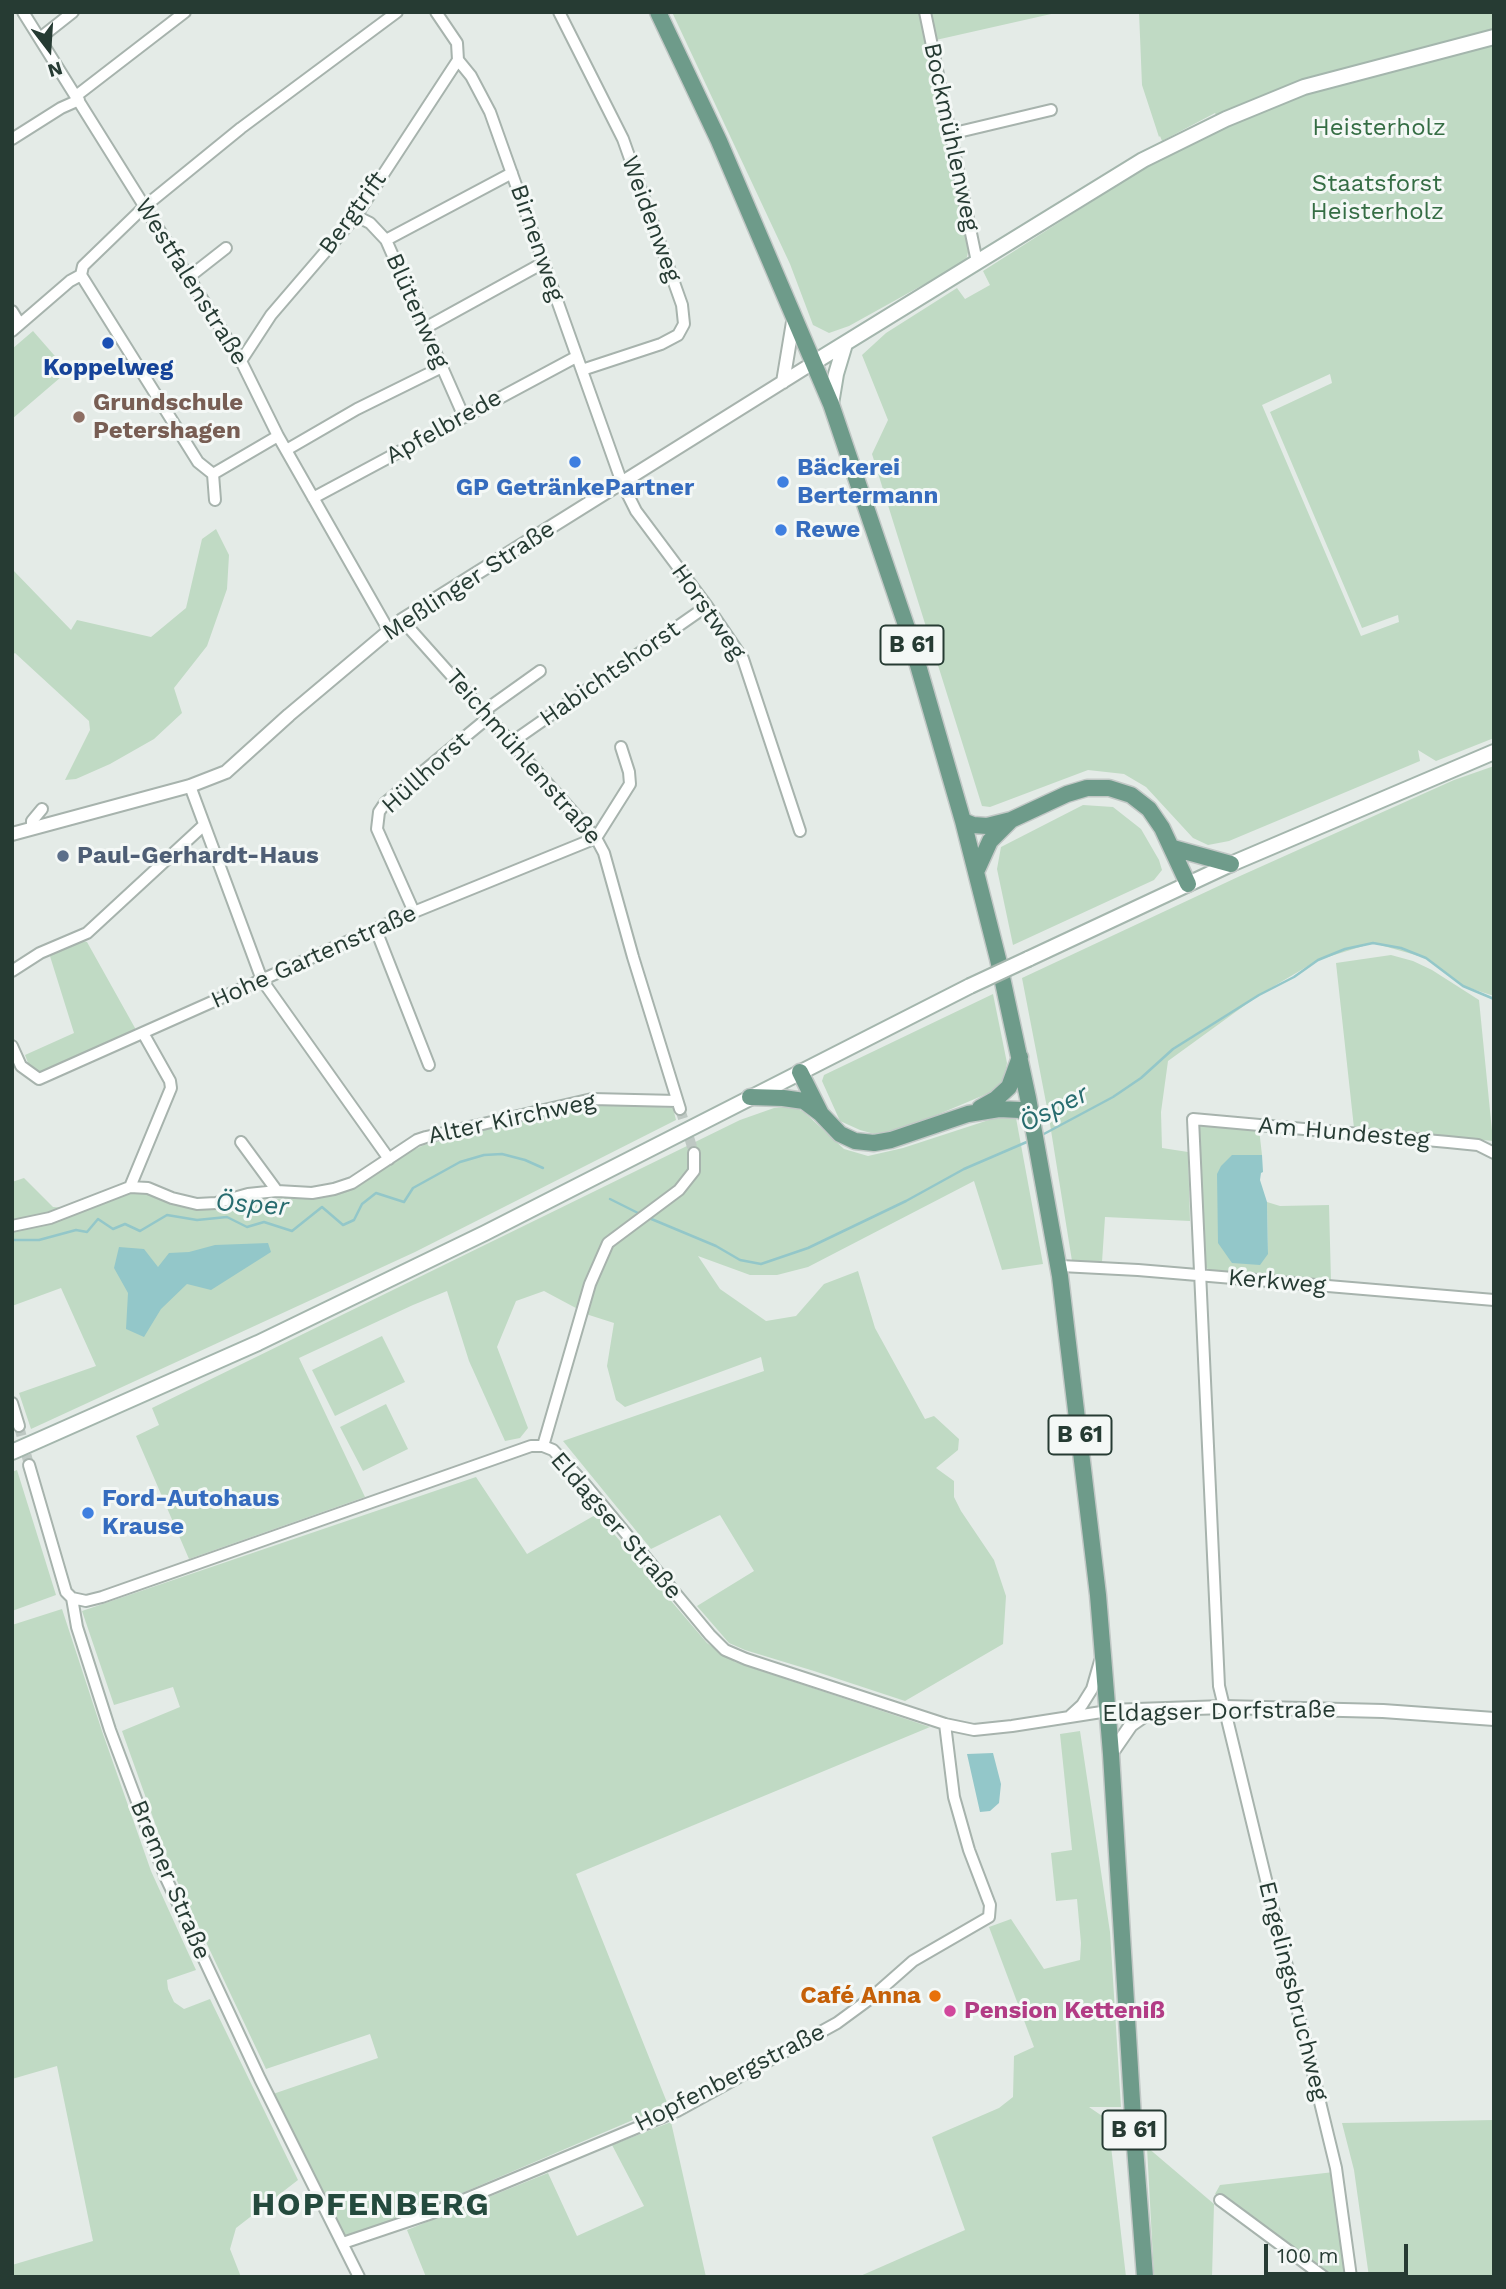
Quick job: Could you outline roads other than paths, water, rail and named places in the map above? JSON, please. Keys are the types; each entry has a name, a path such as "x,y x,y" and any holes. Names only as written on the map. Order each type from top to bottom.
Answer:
{"main road":[{"name":"B 61","path":"658,12 719,141 831,404 909,635 963,821 1020,1056 1059,1266 1080,1433 1108,1711 1145,2277"},
{"path":"813,363 1143,160 1226,119 1304,87 1494,37"},
{"path":"831,404 845,344"},
{"path":"12,1452 258,1343 485,1233 970,986 1231,864 1494,752"},
{"path":"963,821 987,826 1011,820 1077,791 1109,788 1131,795 1149,809 1163,828 1188,884"},
{"path":"976,872 990,841 1011,820"},
{"path":"1173,848 1231,864"},
{"path":"750,1097 804,1101 840,1134 855,1141 874,1143 891,1140 968,1114 996,1099 1009,1087 1020,1056"},
{"path":"800,1072 821,1114"},
{"path":"968,1114 1011,1109 1020,1110 1032,1120"}],"street":[{"name":"Westfalenstraße","path":"23,12 241,361 278,436 288,449 389,631"},
{"path":"40,38 73,12"},
{"path":"12,139 77,98 185,12"},
{"path":"215,500 213,474 198,462 81,275 83,266 144,207 241,128 397,12"},
{"name":"Birnenweg","path":"436,12 457,43 458,60 471,76 490,112 622,483"},
{"name":"Weidenweg","path":"559,12 622,139 682,305 684,324 678,335 661,344 582,370"},
{"name":"Bockmühlenweg","path":"925,12 977,262"},
{"name":"Bergtrift","path":"241,361 271,315 356,216 458,60"},
{"path":"950,134 1051,110"},
{"path":"386,240 512,173"},
{"name":"Blütenweg","path":"356,216 370,223 386,240 464,417"},
{"path":"189,277 226,248"},
{"path":"425,328 543,263"},
{"path":"12,311 16,327 70,281 81,275"},
{"path":"783,382 794,316"},
{"name":"Apfelbrede","path":"313,498 576,357"},
{"name":"Meßlinger Straße","path":"12,834 190,786 226,772 402,621 813,363"},
{"path":"288,449 357,409 442,367"},
{"path":"213,474 278,436"},
{"name":"Horstweg","path":"622,483 636,511 707,606 748,671 800,831"},
{"name":"Habichtshorst","path":"512,742 707,606"},
{"name":"Teichmühlenstraße","path":"402,621 596,838 604,852 678,1105"},
{"name":"Hüllhorst","path":"414,912 377,829 379,812 385,803 540,671"},
{"path":"596,838 630,784 621,747"},
{"path":"190,786 262,980 389,1159"},
{"path":"32,829 32,821 42,809"},
{"path":"12,971 40,954 87,933 204,825"},
{"name":"Hohe Gartenstraße","path":"12,1046 21,1066 39,1079 414,912 596,838"},
{"path":"376,930 429,1065"},
{"path":"12,1226 50,1218 130,1187 171,1088 170,1081 143,1033"},
{"name":"Alter Kirchweg","path":"130,1187 148,1188 197,1204 277,1191 312,1193 352,1183 417,1140 426,1137 592,1099 678,1105"},
{"name":"Am Hundesteg","path":"1193,1119 1478,1145 1494,1153"},
{"name":"Engelingsbruchweg","path":"1193,1119 1219,1686 1336,2168 1351,2277"},
{"path":"241,1142 277,1191"},
{"path":"543,1446 590,1284 608,1242 679,1190 694,1171 694,1153"},
{"name":"Kerkweg","path":"1059,1266 1138,1270 1494,1300"},
{"path":"12,1403 19,1426"},
{"name":"Eldagser Straße","path":"72,1598 86,1601 102,1597 531,1446 543,1446 553,1450 584,1483 725,1650 945,1724"},
{"name":"Bremer Straße","path":"29,1465 66,1592 72,1598 77,1628 110,1730 165,1876 260,2079 359,2277"},
{"path":"1068,1717 1083,1705 1092,1689 1102,1653"},
{"name":"Eldagser Dorfstraße","path":"945,1724 974,1730 1108,1711 1224,1707 1382,1711 1494,1718"},
{"path":"1111,1754 1131,1725 1153,1709"},
{"name":"Hopfenbergstraße","path":"343,2243 432,2213 677,2111 837,2023 871,1998 913,1961 989,1917 990,1905 969,1850 954,1797 945,1724"},
{"path":"1220,2200 1324,2277"}],"water":[{"path":"1232,1155 1262,1155 1263,1172 1260,1180 1267,1202 1268,1254 1260,1265 1232,1263 1218,1243 1217,1174"},
{"path":"268,1243 271,1252 211,1290 187,1284 161,1309 144,1337 126,1329 128,1293 114,1268 119,1247 144,1249 158,1267 169,1253 189,1252 215,1245"},
{"path":"993,1753 1001,1784 999,1803 990,1811 980,1812 967,1754"}],"waterway":[{"name":"Ösper","path":"1042,1135 1113,1097 1141,1078 1173,1049 1259,995 1294,977 1318,960 1345,949 1373,943 1401,948 1426,958 1463,986 1494,999"},
{"name":"Ösper","path":"649,1218 716,1246 740,1260 761,1264 808,1248 906,1201 964,1169 1029,1141"},
{"name":"Ösper","path":"12,1240 39,1240 76,1230 87,1232 98,1219 113,1229 125,1224 140,1231 167,1215 197,1220 227,1217 247,1227 264,1222 292,1231 322,1207 343,1225 354,1220 362,1204 376,1193 404,1202 413,1188 460,1162 484,1155 502,1154 543,1168"},
{"name":"Ösper","path":"610,1199 640,1214"}],"tunnel":[{"path":"680,1109 694,1153"},
{"path":"19,1426 29,1465"}],"place":[{"name":"Koppelweg","path":"108,343"},
{"name":"Grundschule Petershagen","path":"79,417"},
{"name":"GP GetränkePartner","path":"575,462"},
{"name":"Bäckerei Bertermann","path":"783,482"},
{"name":"Rewe","path":"781,530"},
{"name":"Paul-Gerhardt-Haus","path":"63,856"},
{"name":"Ford-Autohaus Krause","path":"88,1513"},
{"name":"Café Anna","path":"935,1996"},
{"name":"Pension Ketteniß","path":"950,2011"}],"district":[{"name":"HOPFENBERG","path":"371,2206"}],"park label":[{"name":"Heisterholz","path":"1379,128"},
{"name":"Staatsforst Heisterholz","path":"1377,198"}]}
